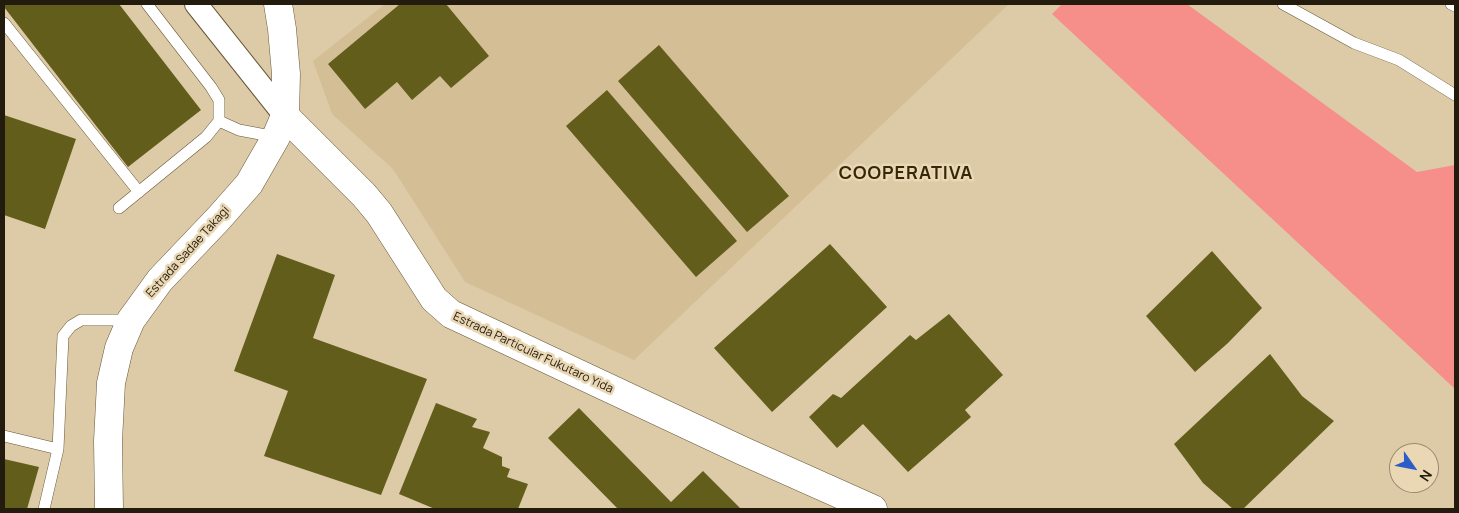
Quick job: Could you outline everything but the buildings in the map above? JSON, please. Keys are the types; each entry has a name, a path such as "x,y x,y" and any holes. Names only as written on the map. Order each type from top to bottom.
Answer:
{"street":[{"name":"Estrada Sadae Takagi","path":"110,509 108,440 112,383 119,348 130,320 160,280 249,184 280,126 286,74 278,4"},
{"name":"Estrada Particular Fukutaro Yida","path":"201,7 280,126 364,195 379,213 434,299 450,314 726,443 873,509"}],"lane":[{"path":"120,208 206,137 219,120 218,100 211,87 147,4"},
{"path":"1283,4 1354,43 1399,60 1455,95"},
{"path":"1451,4 1455,6"},
{"path":"4,23 139,192"},
{"path":"219,120 239,130 280,126"},
{"path":"44,509 58,449 63,336 71,326 81,320 130,320"},
{"path":"4,436 58,449"}],"shaded area":[{"path":"385,4 1009,4 634,360 465,282 393,169 332,114 313,61"},
{"path":"1062,4 1187,4 1417,172 1455,165 1455,389 1052,14"}],"district":[{"name":"COOPERATIVA","path":"906,174"}]}
